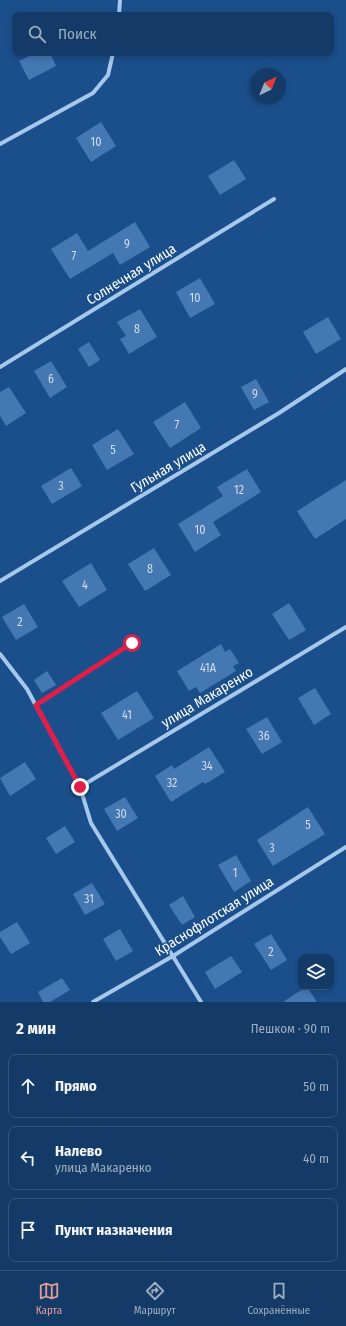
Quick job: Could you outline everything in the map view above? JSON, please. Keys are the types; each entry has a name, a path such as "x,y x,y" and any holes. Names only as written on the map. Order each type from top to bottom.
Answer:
{"street":[{"path":"119,12 120,0"},
{"path":"0,144 93,93 108,74 113,56"},
{"name":"Солнечная улица","path":"0,367 274,199"},
{"name":"Гульная улица","path":"0,581 279,413 346,369"},
{"name":"улица Макаренко","path":"80,787 346,627"},
{"path":"0,654 27,689 80,787 91,823 201,1002"},
{"name":"Краснофлотская улица","path":"93,1002 173,956 346,847"}],"lane":[{"path":"36,705 132,643"}],"building":[{"path":"29,56 51,56 56,66 29,80 19,61"},
{"path":"101,122 116,146 91,162 76,138"},
{"path":"234,160 246,179 220,195 208,176"},
{"path":"135,222 150,247 120,265 113,253 70,279 51,249 77,233 88,251"},
{"path":"200,278 215,304 190,318 176,292"},
{"path":"140,309 157,337 129,354 120,339 126,336 117,322"},
{"path":"328,317 341,339 316,354 303,332"},
{"path":"89,342 100,360 89,367 78,349"},
{"path":"51,361 67,387 50,398 34,371"},
{"path":"256,379 269,402 254,410 241,387"},
{"path":"9,387 26,413 6,426 0,416 0,392"},
{"path":"185,402 201,428 170,448 153,422"},
{"path":"118,429 134,454 107,470 92,445"},
{"path":"71,468 82,486 52,504 41,486"},
{"path":"247,469 261,492 213,522 221,535 195,552 178,524 223,496 217,487"},
{"path":"346,480 346,519 315,539 297,511"},
{"path":"154,548 171,575 145,591 128,564"},
{"path":"91,563 107,590 79,607 62,581"},
{"path":"289,603 306,630 289,640 272,614"},
{"path":"24,604 38,627 16,640 2,617"},
{"path":"221,644 225,652 230,649 239,663 233,666 236,671 200,693 196,687 189,691 177,671"},
{"path":"47,671 56,685 42,693 34,680"},
{"path":"315,688 331,714 314,725 298,698"},
{"path":"137,691 154,718 118,740 101,713"},
{"path":"267,717 282,742 262,754 246,729"},
{"path":"209,747 225,772 205,784 203,782 171,802 155,776 172,765 174,769"},
{"path":"25,762 36,779 10,796 0,778"},
{"path":"125,797 138,818 117,831 104,809"},
{"path":"308,807 325,834 273,866 257,840"},
{"path":"65,826 75,842 56,854 46,838"},
{"path":"236,855 251,881 234,892 218,865"},
{"path":"92,883 105,904 85,915 73,894"},
{"path":"183,896 195,917 182,925 169,905"},
{"path":"17,922 30,943 11,954 0,937 0,932"},
{"path":"120,929 133,951 116,961 103,939"},
{"path":"271,934 287,960 271,970 254,944"},
{"path":"231,956 242,972 215,989 205,972"},
{"path":"62,978 70,990 50,1002 43,1002 38,992"},
{"path":"301,990 309,990 317,1002 283,1002"}],"route":[{"path":"80,787 36,705 132,643"}]}
